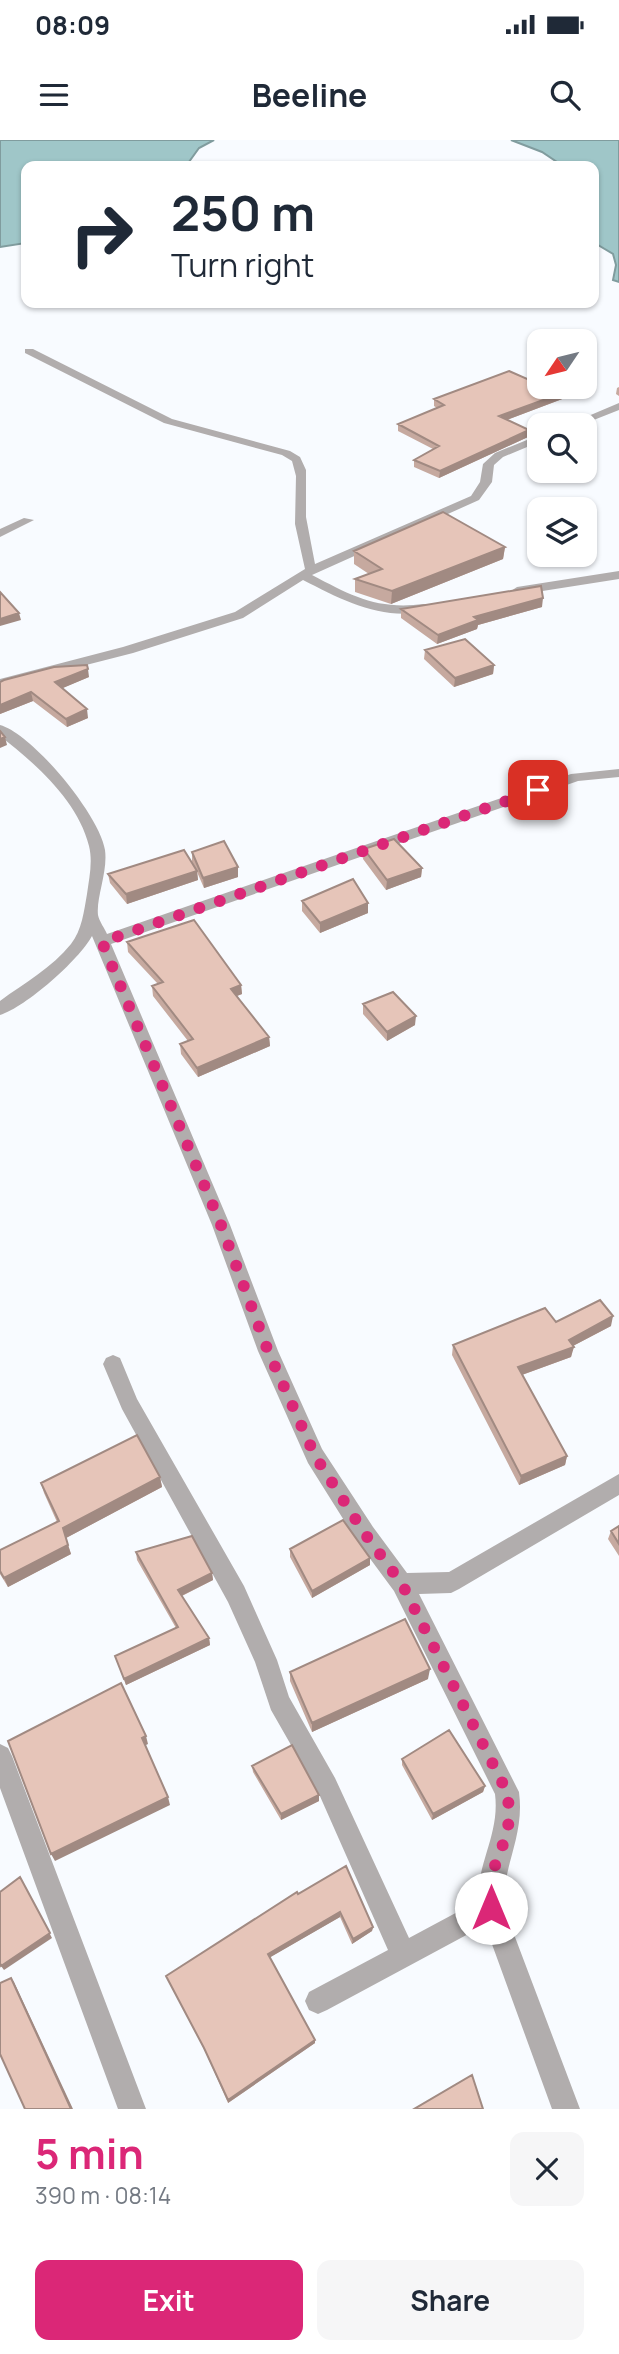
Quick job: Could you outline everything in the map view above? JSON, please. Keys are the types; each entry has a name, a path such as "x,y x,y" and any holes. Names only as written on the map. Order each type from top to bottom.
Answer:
{"street":[{"path":"29,351 168,421 286,453 296,459 300,473 300,509 307,573"},
{"path":"597,415 619,406"},
{"path":"0,683 128,650 239,615 307,573 475,498 486,482 489,464 499,455 527,443"},
{"path":"0,533 28,520"},
{"path":"307,573 359,604 382,611 399,612 439,605"},
{"path":"505,593 619,575"},
{"path":"0,729 25,748 70,797 94,835 98,868 92,917 75,951 0,1009"},
{"path":"102,942 567,780 600,773 619,773"},
{"path":"92,917 221,1225 289,1400 315,1456 365,1534 402,1584 507,1792 509,1818 502,1846 491,1872 491,1908 566,2109"},
{"path":"113,1364 129,1403 236,1594 266,1660 279,1702 327,1786 403,1955"},
{"path":"402,1584 451,1582 515,1547 619,1483"},
{"path":"0,1756 132,2109"},
{"path":"318,2001 491,1908"}],"water":[{"path":"0,140 214,140 199,148 190,161 21,161 21,244 0,247"},
{"path":"511,140 619,140 619,282 613,280 616,265 613,254 599,246 599,161 556,161 542,152"}],"building":[{"path":"509,371 527,379 527,399 546,399 499,416 527,431 440,471 414,460 439,446 398,424 444,405 434,399"},
{"path":"443,512 505,547 392,591 355,579 382,569 354,551"},
{"path":"541,586 543,598 474,617 478,620 438,635 401,609"},
{"path":"0,592 19,613 0,619"},
{"path":"465,639 494,665 455,678 425,650"},
{"path":"87,665 88,669 55,682 87,709 66,719 31,692 0,705 0,682 4,680 54,667"},
{"path":"394,839 422,868 387,880 364,849"},
{"path":"224,841 238,867 203,878 192,852"},
{"path":"184,850 197,871 126,894 108,874"},
{"path":"353,879 368,903 320,923 302,901"},
{"path":"194,920 241,985 231,989 269,1037 197,1068 180,1044 193,1039 152,986 163,982 127,942"},
{"path":"393,992 416,1016 387,1032 363,1004"},
{"path":"600,1300 613,1316 569,1340 574,1347 518,1367 567,1456 521,1476 453,1345 545,1308 556,1322"},
{"path":"137,1435 160,1477 63,1528 68,1545 4,1578 0,1571 0,1550 59,1521 41,1483"},
{"path":"343,1520 370,1558 312,1591 290,1549"},
{"path":"619,1526 619,1544 611,1531"},
{"path":"192,1536 212,1573 178,1590 209,1638 124,1679 115,1656 178,1627 136,1552"},
{"path":"405,1619 430,1669 312,1723 290,1672"},
{"path":"121,1683 146,1736 142,1738 168,1797 51,1854 8,1741"},
{"path":"449,1730 485,1786 433,1814 402,1759"},
{"path":"292,1745 319,1795 281,1814 252,1766"},
{"path":"346,1866 373,1927 353,1939 340,1912 268,1954 315,2040 228,2100 166,1976 297,1892 298,1894"},
{"path":"20,1877 50,1933 1,1966 0,1892"},
{"path":"11,1978 71,2109 25,2109 0,2054 0,1983"},
{"path":"472,2075 483,2109 414,2109"}],"route":[{"path":"491,1908 491,1872 502,1846 509,1818 507,1792 402,1584 365,1534 315,1456 268,1351 221,1225 102,942 538,790"}]}
